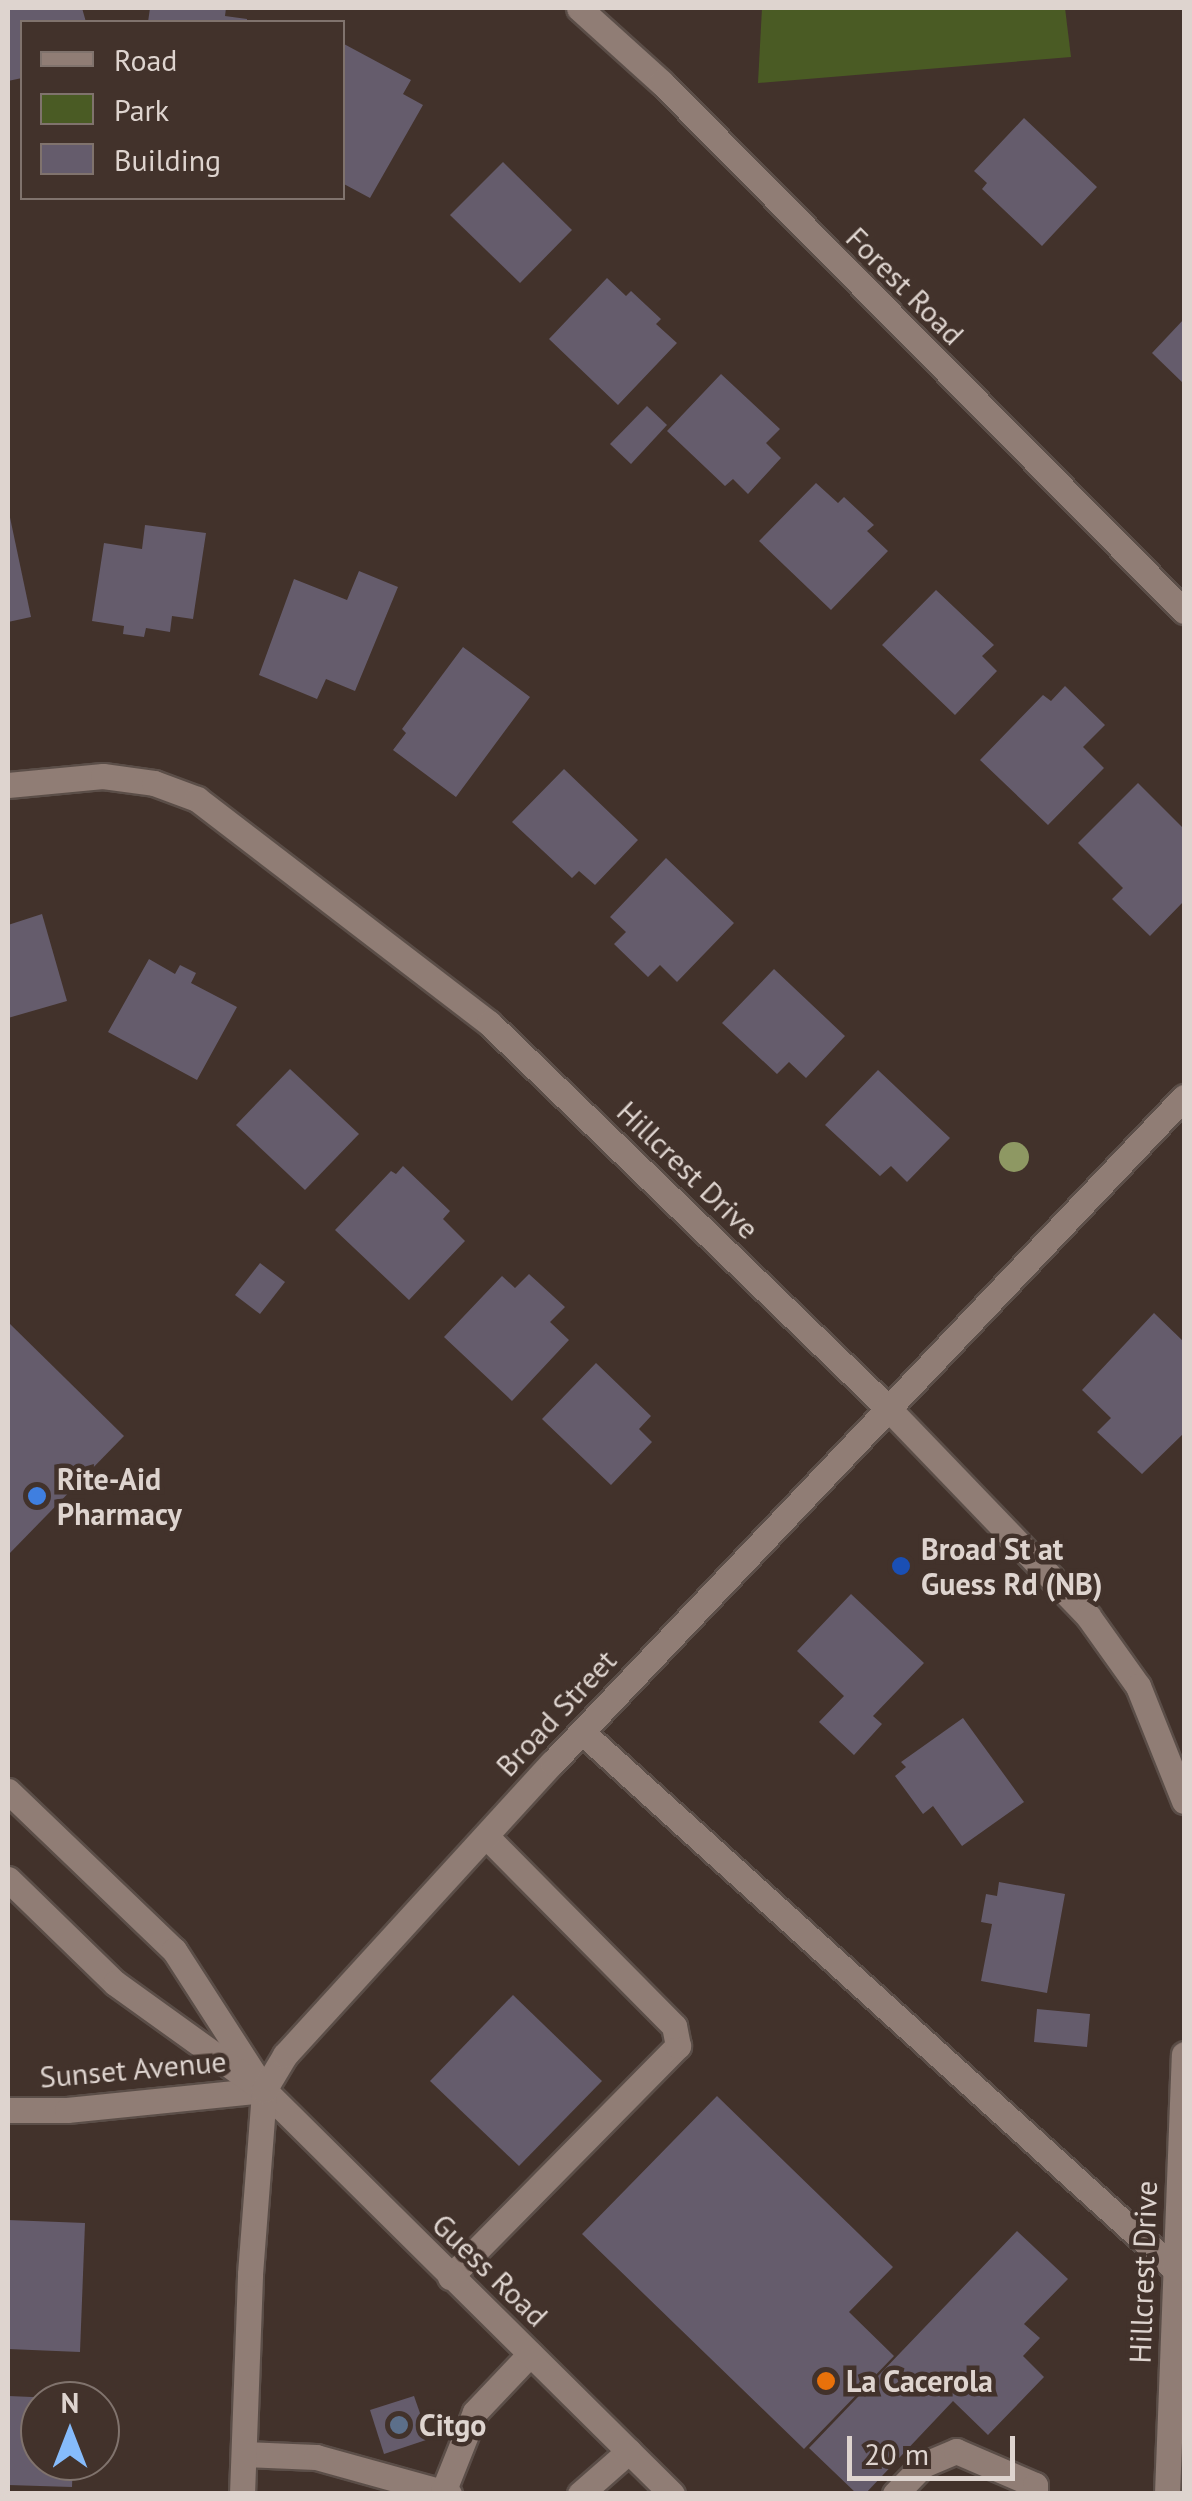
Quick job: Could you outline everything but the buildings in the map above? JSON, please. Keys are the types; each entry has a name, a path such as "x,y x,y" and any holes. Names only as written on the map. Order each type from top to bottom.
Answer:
{"street":[{"name":"Forest Road","path":"579,8 660,82 1184,611"},
{"name":"Hillcrest Drive","path":"8,785 103,776 154,783 196,798 232,821 489,1023 888,1408 1088,1616 1138,1686 1184,1801"},
{"name":"Broad Street","path":"242,2494 264,2090 284,2055 582,1732 1184,1096"},
{"path":"582,1732 1176,2270"},
{"name":"Guess Road","path":"8,1790 174,1950 264,2090"},
{"path":"450,2277 678,2046 674,2026 486,1836"},
{"name":"Guess Road","path":"8,1879 115,1983 264,2090 672,2494"},
{"name":"Hillcrest Drive","path":"1167,2494 1184,2054"},
{"name":"Sunset Avenue","path":"8,2110 67,2110 264,2090"},
{"path":"244,2454 316,2457 363,2482 446,2493 474,2412 530,2354"},
{"path":"580,2494 629,2451"},
{"path":"896,2494 924,2465 956,2451 1035,2485 1035,2494"}],"green space":[{"path":"762,8 1065,8 1071,57 758,83"}],"place":[{"name":"Rite-Aid Pharmacy","path":"37,1496"},
{"name":"Broad St at Guess Rd (NB)","path":"901,1566"},
{"name":"La Cacerola","path":"826,2381"},
{"name":"Citgo","path":"399,2425"}]}
